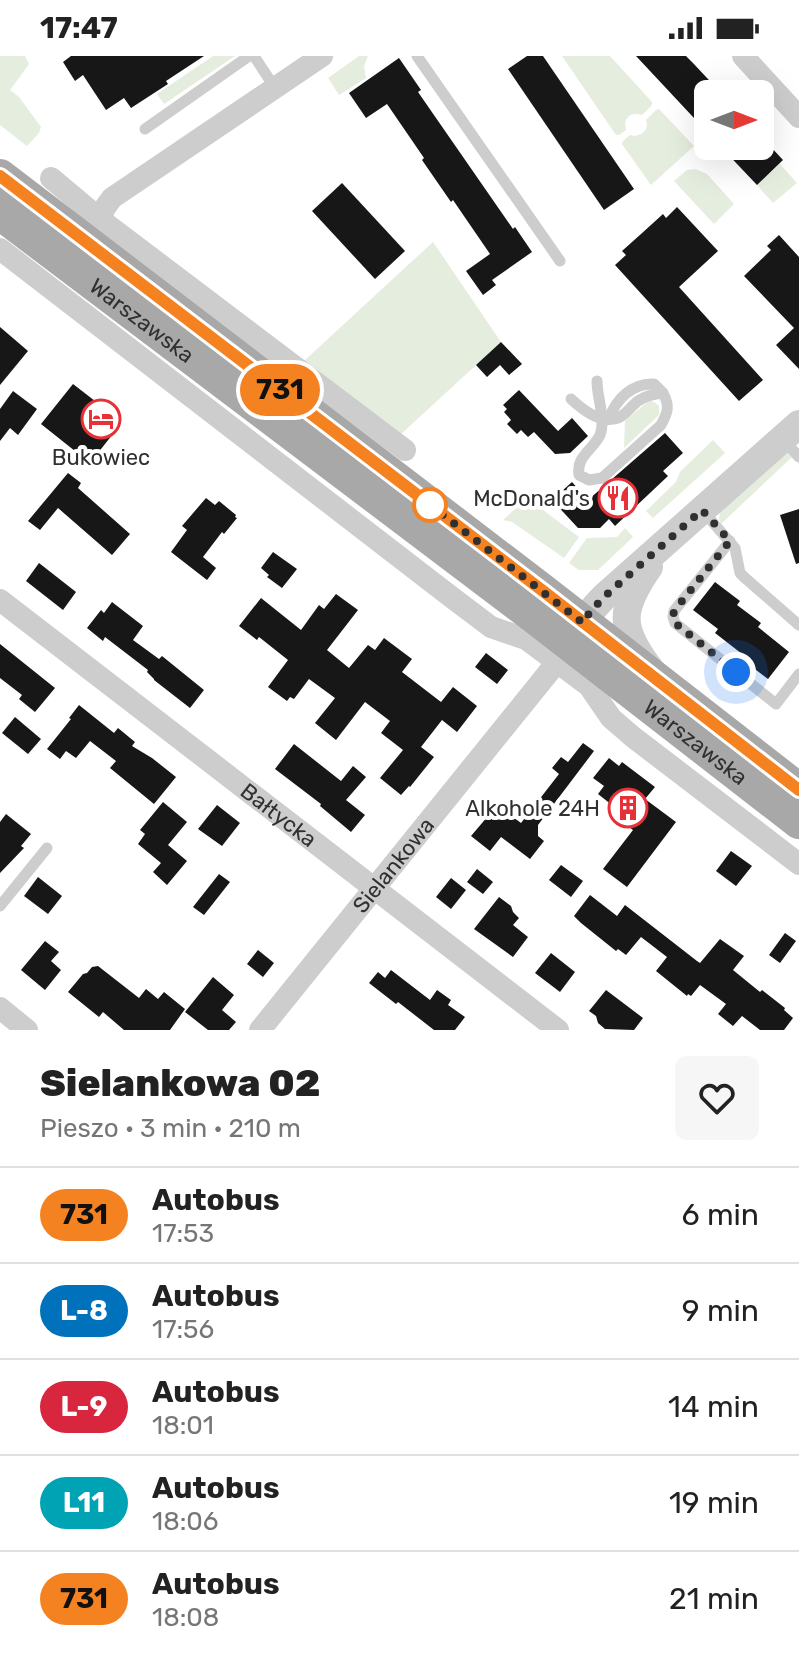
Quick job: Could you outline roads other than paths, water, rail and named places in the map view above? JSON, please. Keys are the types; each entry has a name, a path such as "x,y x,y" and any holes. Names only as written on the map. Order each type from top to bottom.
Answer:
{"main road":[{"name":"Warszawska","path":"0,176 661,684 790,805"},
{"name":"Warszawska","path":"0,213 591,661 790,805"}],"street":[{"path":"101,220 112,198 322,56"},
{"path":"743,56 799,117"},
{"path":"51,178 101,220 405,450"},
{"path":"0,249 460,604 491,627 526,639 589,686 611,718 633,737 799,864"},
{"path":"591,661 585,648 583,623 590,612 702,510 793,440"},
{"path":"661,684 637,652 627,632 626,612 630,597 669,541"},
{"name":"Bałtycka","path":"0,600 558,1030"},
{"name":"Sielankowa","path":"260,1030 557,662"},
{"path":"633,737 790,805"},
{"path":"0,1008 27,1030"}],"lane":[{"path":"145,129 251,56 275,88"},
{"path":"417,56 560,261"},
{"path":"571,399 591,415 606,418 617,418 639,400 663,393 669,404 661,425 602,478 589,480 579,475 580,460 599,438 606,418 597,381"},
{"path":"702,510 730,541 744,577 799,625"},
{"path":"730,541 674,611 673,620 776,704 799,674"},
{"path":"0,906 47,848"}],"place":[{"name":"Bukowiec","path":"101,419"},
{"name":"McDonald's","path":"618,498"},
{"name":"Alkohole 24H","path":"628,808"}]}
